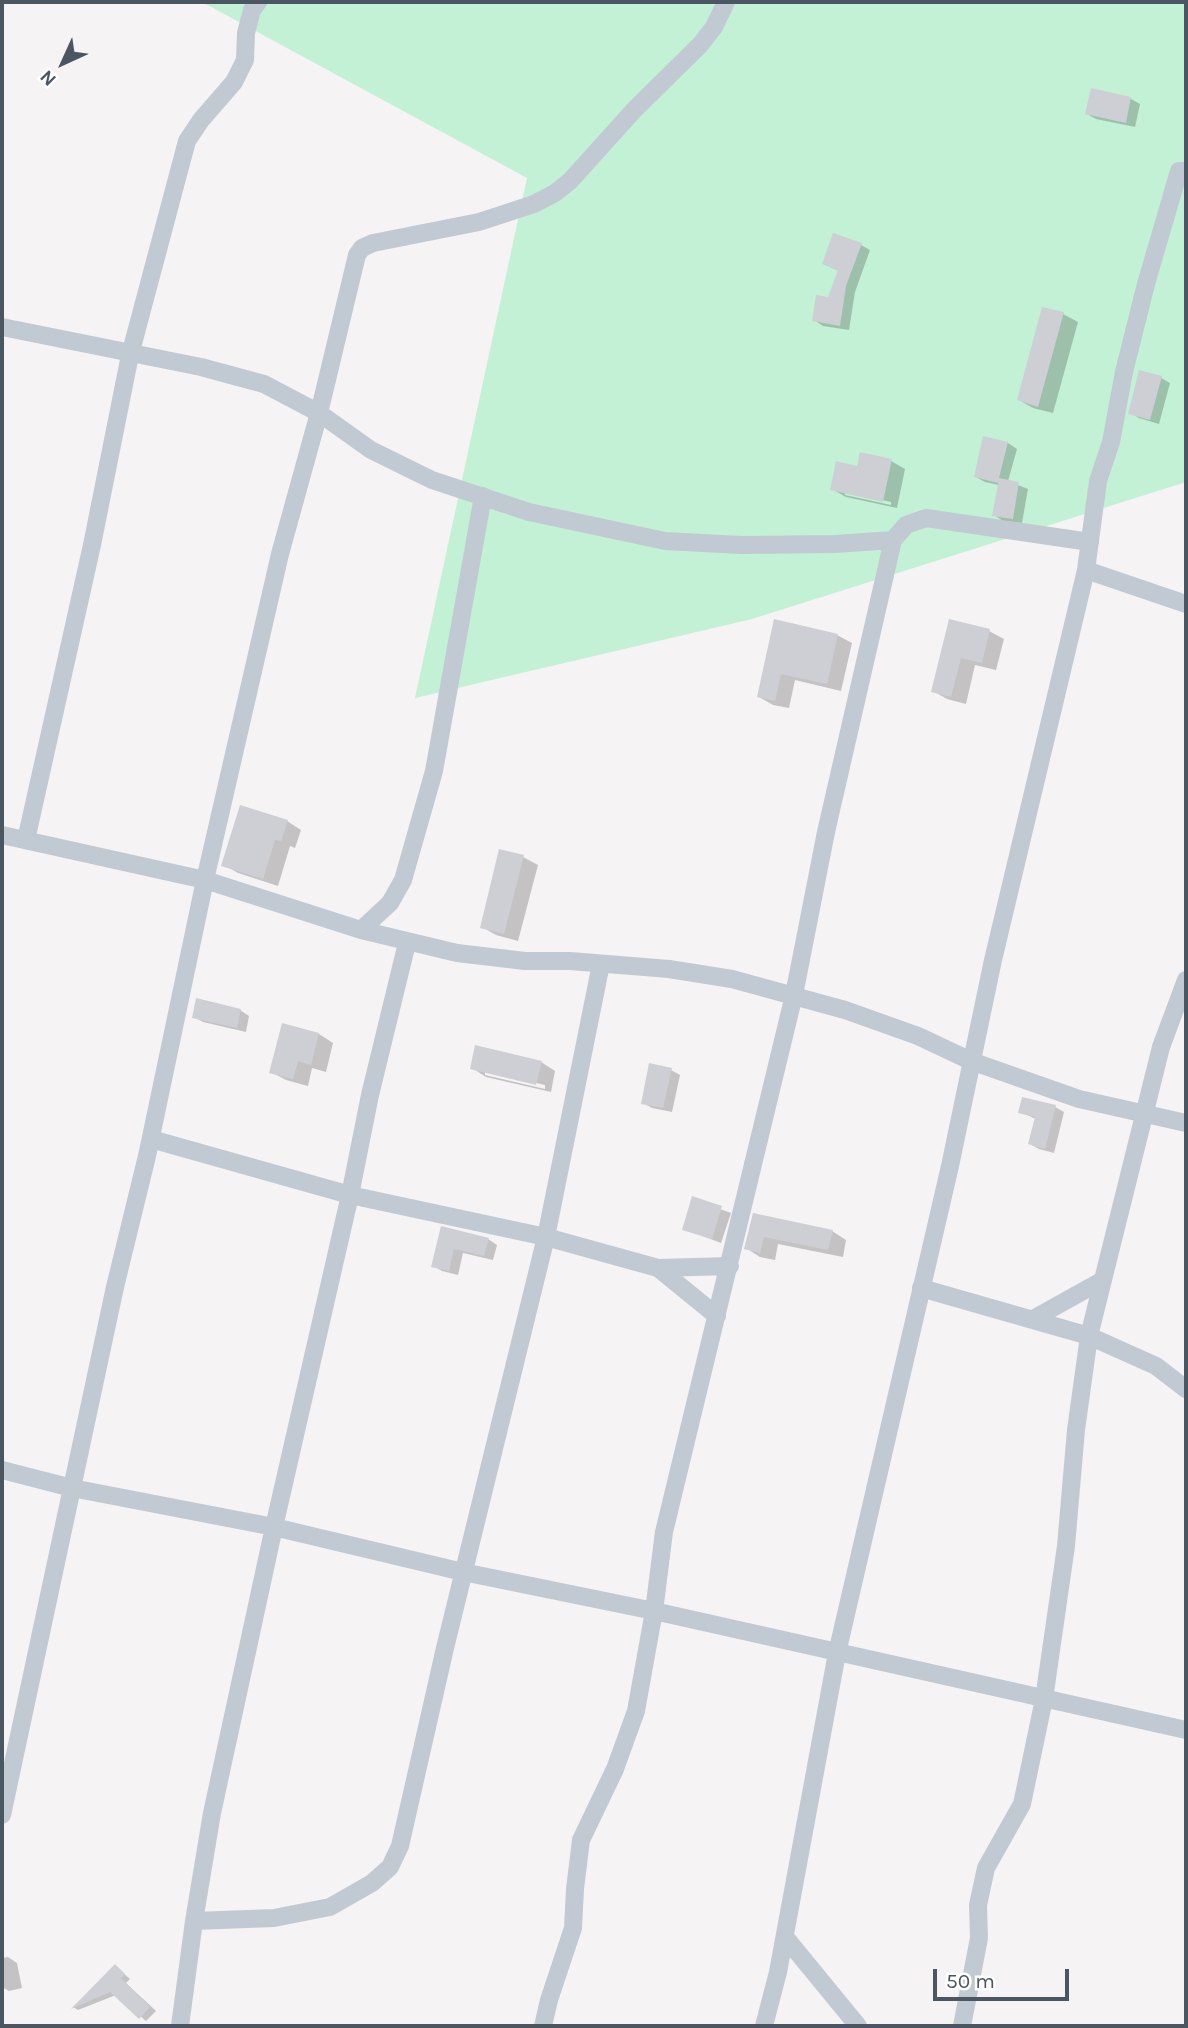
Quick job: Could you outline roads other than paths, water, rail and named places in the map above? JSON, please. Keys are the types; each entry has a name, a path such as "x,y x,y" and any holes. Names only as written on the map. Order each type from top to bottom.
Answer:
{"street":[{"path":"26,840 92,545 130,355 187,141 201,120 234,82 245,60 252,10 258,2"},
{"path":"2,1815 115,1287 151,1139 205,880 280,554 319,413 357,255 362,248 373,243 479,222 534,204 555,193 570,181 635,109 700,45 714,27 726,2"},
{"path":"764,2026 785,1937 837,1653 1086,570 1098,481 1111,442 1124,372 1146,284 1179,171 1186,171"},
{"path":"2,327 201,368 264,384 319,413 371,450 432,480 529,512 665,541 741,545 893,540"},
{"path":"361,930 390,903 402,880 434,771 483,496"},
{"path":"544,2026 549,2000 573,1928 581,1840 615,1769 636,1711 654,1611 664,1532 794,995 825,832 893,540 906,525 926,518 1090,542"},
{"path":"1086,570 1186,604"},
{"path":"2,835 205,880 361,930 457,953 525,961 570,961 668,969 732,979 794,995 918,1036 971,1061 1080,1099 1186,1123"},
{"path":"180,2026 212,1813 370,1095 407,943"},
{"path":"194,1921 274,1918 330,1907 372,1883 390,1867 400,1846 463,1572 546,1237 601,964"},
{"path":"962,2026 979,1938 978,1905 986,1868 1022,1804 1044,1699 1066,1546 1076,1430 1089,1336 1161,1047 1186,980"},
{"path":"151,1139 350,1195 546,1237 658,1268 730,1266"},
{"path":"658,1268 717,1315"},
{"path":"1033,1319 1103,1280"},
{"path":"921,1288 1089,1336 1156,1366 1186,1389"},
{"path":"2,1470 72,1488 274,1527 463,1572 654,1611 1186,1730"},
{"path":"785,1937 858,2026"}]}
